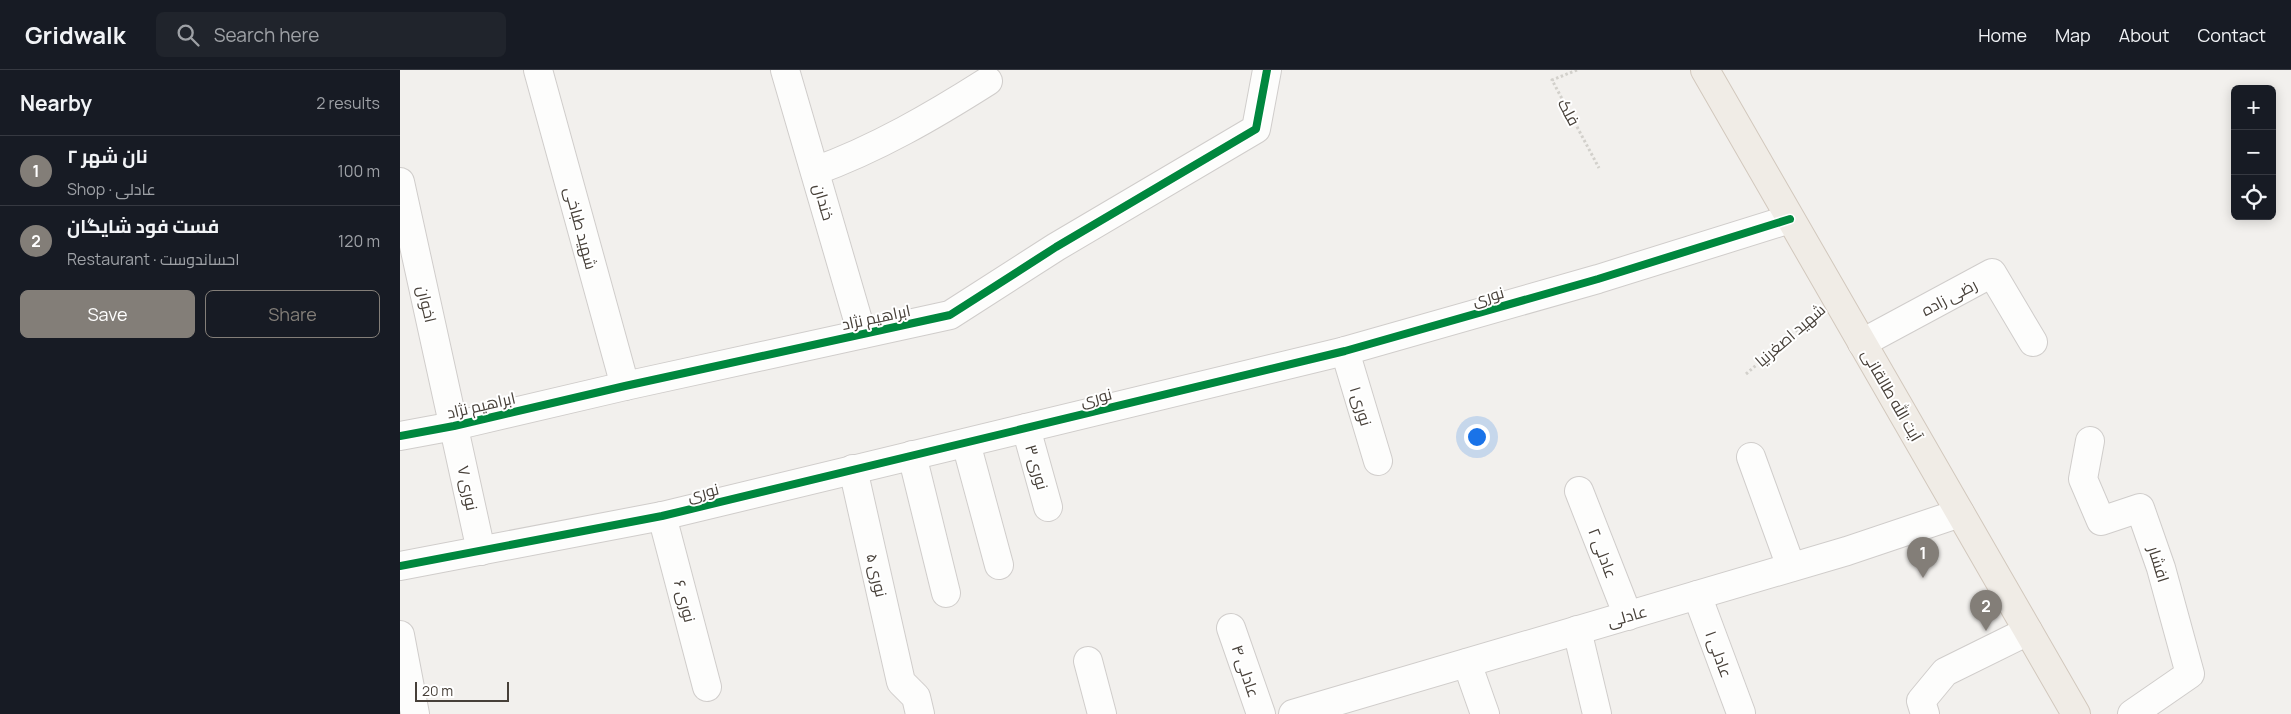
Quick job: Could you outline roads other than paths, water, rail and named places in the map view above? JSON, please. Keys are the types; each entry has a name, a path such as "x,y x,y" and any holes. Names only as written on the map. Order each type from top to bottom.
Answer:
{"main road":[{"name":"آیت الله طالقانی","path":"1705,72 2076,714"}],"street":[{"name":"شهید طباخی","path":"538,70 625,386"},
{"name":"خندان","path":"785,70 862,334"},
{"name":"ابراهیم نژاد","path":"400,436 454,426 625,386 950,315 1056,247 1256,129 1268,70"},
{"path":"814,171 854,157 944,109 988,81"},
{"name":"اخوان","path":"400,182 454,426"},
{"name":"نوری","path":"400,566 662,516 1345,351 1790,220"},
{"name":"رضی زاده","path":"1862,343 1992,273 2033,342"},
{"name":"نوری ۱","path":"1345,351 1378,461"},
{"name":"نوری ۷","path":"454,426 481,550"},
{"name":"نوری ۳","path":"1026,428 1048,506"},
{"name":"افشار","path":"2090,441 2083,479 2101,521 2140,508 2161,568 2190,674 2132,714"},
{"path":"966,443 999,566"},
{"path":"912,455 946,592"},
{"path":"1751,457 1792,568"},
{"name":"نوری ۵","path":"854,469 902,682 916,697 920,714"},
{"name":"عادلی ۲","path":"1579,491 1628,616"},
{"name":"عادلی","path":"1293,714 1325,709 1467,663 1792,568 1960,513"},
{"name":"نوری ۶","path":"662,516 707,686"},
{"name":"عادلی ۱","path":"1697,595 1741,713"},
{"name":"عادلی ۴","path":"1231,628 1261,714"},
{"path":"1577,630 1597,714"},
{"path":"1925,714 1921,700 1945,672 2028,631"},
{"path":"400,635 415,714"},
{"path":"1088,661 1102,714"},
{"path":"1467,663 1485,714"}],"place":[{"name":"نان شهر ۲","path":"1923,578"},
{"name":"فست فود شایگان","path":"1986,631"}]}
